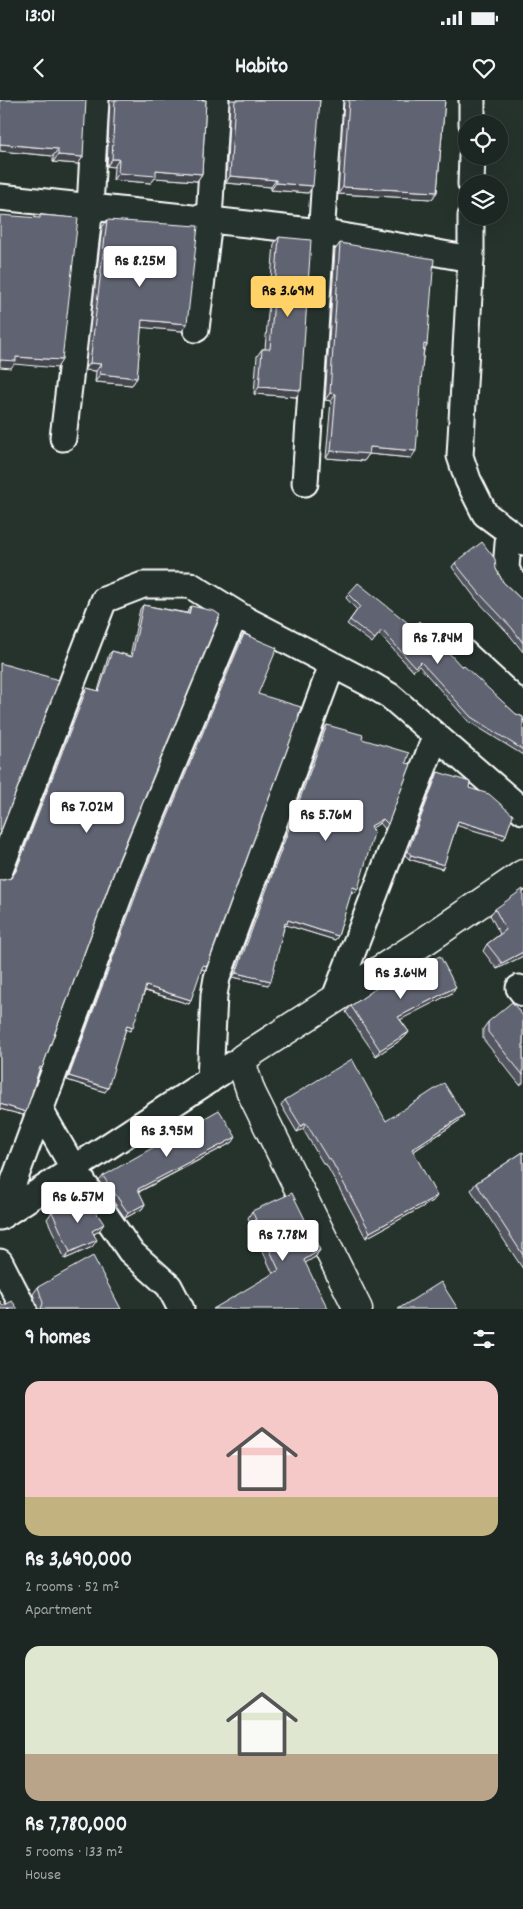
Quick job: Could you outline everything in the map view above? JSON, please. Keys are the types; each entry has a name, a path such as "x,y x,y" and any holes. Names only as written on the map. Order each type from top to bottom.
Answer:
{"street":[{"path":"63,438 90,207 96,100"},
{"path":"196,329 209,220 216,100"},
{"path":"305,483 330,100"},
{"path":"472,100 472,115"},
{"path":"0,197 320,232 471,259"},
{"path":"471,225 471,259 460,456 468,480 485,514 516,537 506,568 510,577 523,591"},
{"path":"0,870 104,600 143,585 190,585 245,619 370,684 390,696 523,811"},
{"path":"1,1217 127,875 226,635 232,622 245,619"},
{"path":"461,650 523,707"},
{"path":"210,1080 216,978 332,665"},
{"path":"334,1000 436,736"},
{"path":"1,1217 428,939 523,874"},
{"path":"243,1058 244,1071 251,1092 358,1309"},
{"path":"40,1110 74,1169 130,1252 169,1286 181,1309"},
{"path":"0,1262 24,1309"}],"building":[{"path":"0,100 86,100 83,157 58,155 58,149 0,144"},
{"path":"115,100 206,100 202,174 156,170 156,176 118,173 119,159 112,159"},
{"path":"235,100 320,100 313,186 276,183 276,180 230,176"},
{"path":"349,100 445,100 437,192 343,187"},
{"path":"0,215 40,218 40,215 78,218 62,360 16,357 16,361 0,360"},
{"path":"107,220 198,226 187,324 142,320 137,378 100,374 101,364 90,363"},
{"path":"279,237 311,240 301,390 259,387 262,349 270,349"},
{"path":"340,243 434,259 427,345 424,344 416,451 370,447 369,454 331,451 336,394 330,393"},
{"path":"482,542 495,559 496,569 503,582 523,600 523,643 455,563"},
{"path":"358,583 413,627 419,621 462,667 463,665 516,714 523,717 523,750 471,717 421,662 415,667 382,630 375,639 350,620 360,606 348,594"},
{"path":"143,605 189,614 191,606 214,611 220,615 116,866 42,1068 40,1067 26,1112 0,1104 0,880 11,878 16,871 87,688 99,691 112,651 132,657"},
{"path":"244,634 277,648 258,694 301,707 299,717 207,966 203,965 191,1000 146,986 133,1027 127,1025 108,1088 69,1076 143,876"},
{"path":"0,663 59,680 0,833"},
{"path":"327,725 363,735 362,739 409,753 406,763 411,764 388,824 383,819 371,826 374,833 358,889 353,887 338,936 288,920 287,924 285,923 271,981 236,973"},
{"path":"438,772 470,782 469,788 489,794 513,815 506,835 458,821 444,865 411,855 408,851"},
{"path":"523,889 523,952 502,963 487,944 506,930 495,909"},
{"path":"440,956 456,987 398,1017 409,1032 380,1050 351,1006 378,987"},
{"path":"512,1002 523,1016 523,1075 488,1032 488,1022"},
{"path":"352,1059 386,1121 444,1083 464,1115 412,1149 437,1196 370,1232 330,1158 328,1159 306,1123 301,1126 285,1100"},
{"path":"219,1110 236,1137 138,1189 145,1204 128,1213 103,1176"},
{"path":"523,1152 523,1255 476,1183"},
{"path":"292,1193 320,1250 304,1260 328,1309 213,1309 279,1270 252,1211"},
{"path":"86,1197 104,1224 92,1231 97,1240 70,1252 52,1212"},
{"path":"93,1256 121,1309 41,1309 43,1303 38,1287"},
{"path":"441,1282 458,1309 398,1309"},
{"path":"0,1301 3,1306 12,1301 18,1309 0,1309"}]}
